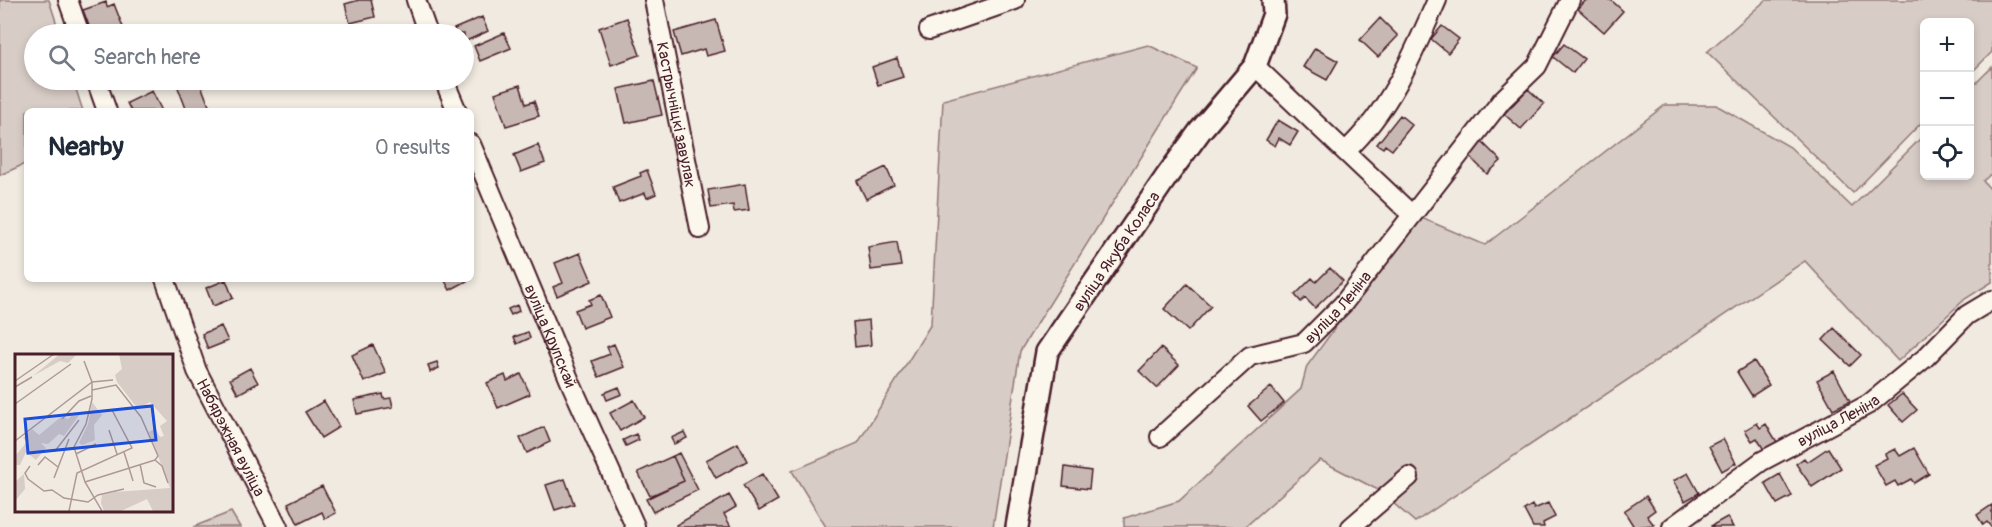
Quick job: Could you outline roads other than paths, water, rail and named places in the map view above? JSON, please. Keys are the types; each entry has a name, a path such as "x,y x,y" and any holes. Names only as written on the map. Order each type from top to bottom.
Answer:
{"street":[{"path":"68,0 76,24"},
{"path":"416,0 424,24"},
{"name":"Кастрычніцкі завулак","path":"654,0 700,229"},
{"path":"929,30 1015,0"},
{"name":"вуліца Якуба Коласа","path":"1017,527 1047,352 1167,176 1255,66 1274,14 1273,0"},
{"path":"1346,151 1364,135 1405,73 1437,0"},
{"name":"вуліца Леніна","path":"1160,437 1250,356 1304,343 1343,304 1502,100 1538,66 1570,0"},
{"path":"1255,66 1412,214"},
{"path":"99,90 105,108"},
{"path":"448,90 456,108"},
{"name":"вуліца Крупскай","path":"474,151 572,386 635,526"},
{"name":"Набярэжная вуліца","path":"166,282 197,371 278,527"},
{"name":"вуліца Леніна","path":"1672,527 1762,460 1869,405 1925,358 1967,315 1992,300"},
{"path":"1351,527 1409,477"}]}
